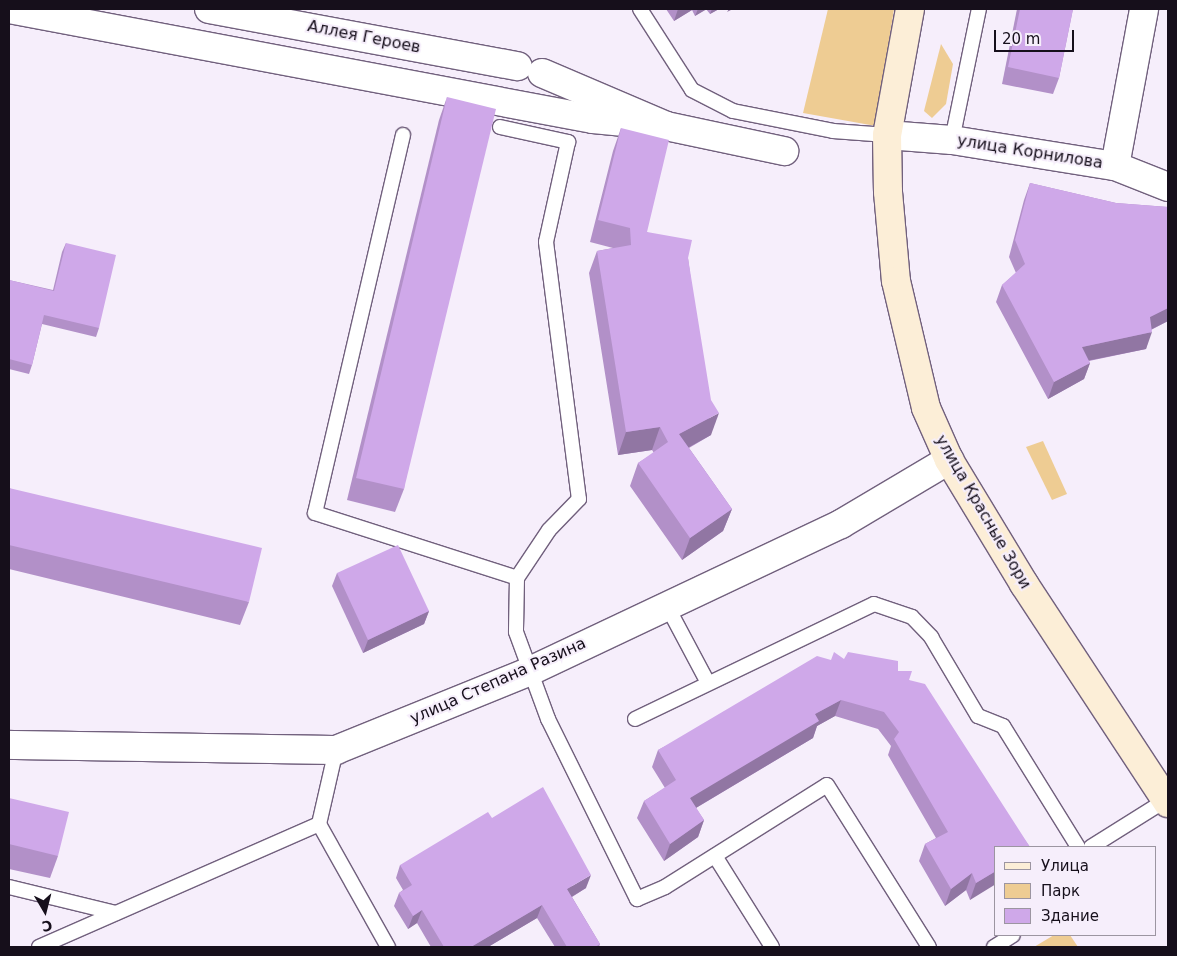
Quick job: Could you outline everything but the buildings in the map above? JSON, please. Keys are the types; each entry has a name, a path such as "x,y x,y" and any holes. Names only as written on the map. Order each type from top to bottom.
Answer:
{"main road":[{"name":"улица Красные Зори","path":"910,9 887,135 896,281 924,400 949,460 1024,584 1167,801"}],"street":[{"path":"9,9 593,119 666,126 784,151"},
{"name":"Аллея Героев","path":"209,9 530,69 666,126"},
{"path":"1115,166 1144,9"},
{"name":"улица Корнилова","path":"887,135 952,140 1115,166 1168,187"},
{"name":"улица Степана Разина","path":"9,745 336,750 528,672 666,604 841,524 949,460"}],"lane":[{"path":"640,9 692,90 733,111 833,131 887,135"},
{"path":"952,140 979,9"},
{"path":"500,127 568,142 546,242 580,499 549,530 517,578 516,632 528,672 637,899 715,856 827,786 923,946"},
{"path":"403,135 315,513 517,578"},
{"path":"666,604 707,681"},
{"path":"636,719 707,681 874,604 912,617 931,637 978,716 1003,726 1077,846"},
{"path":"336,750 319,824 388,947"},
{"path":"1093,846 1167,801"},
{"path":"39,947 319,824"},
{"path":"715,856 772,947"},
{"path":"9,887 116,913"},
{"path":"994,947 1011,936"}],"green space":[{"path":"828,9 894,9 876,126 803,113"},
{"path":"941,44 953,64 946,104 932,118 924,111"},
{"path":"1043,441 1067,494 1052,500 1026,447"},
{"path":"1052,936 1071,936 1078,947 1034,947"}]}
